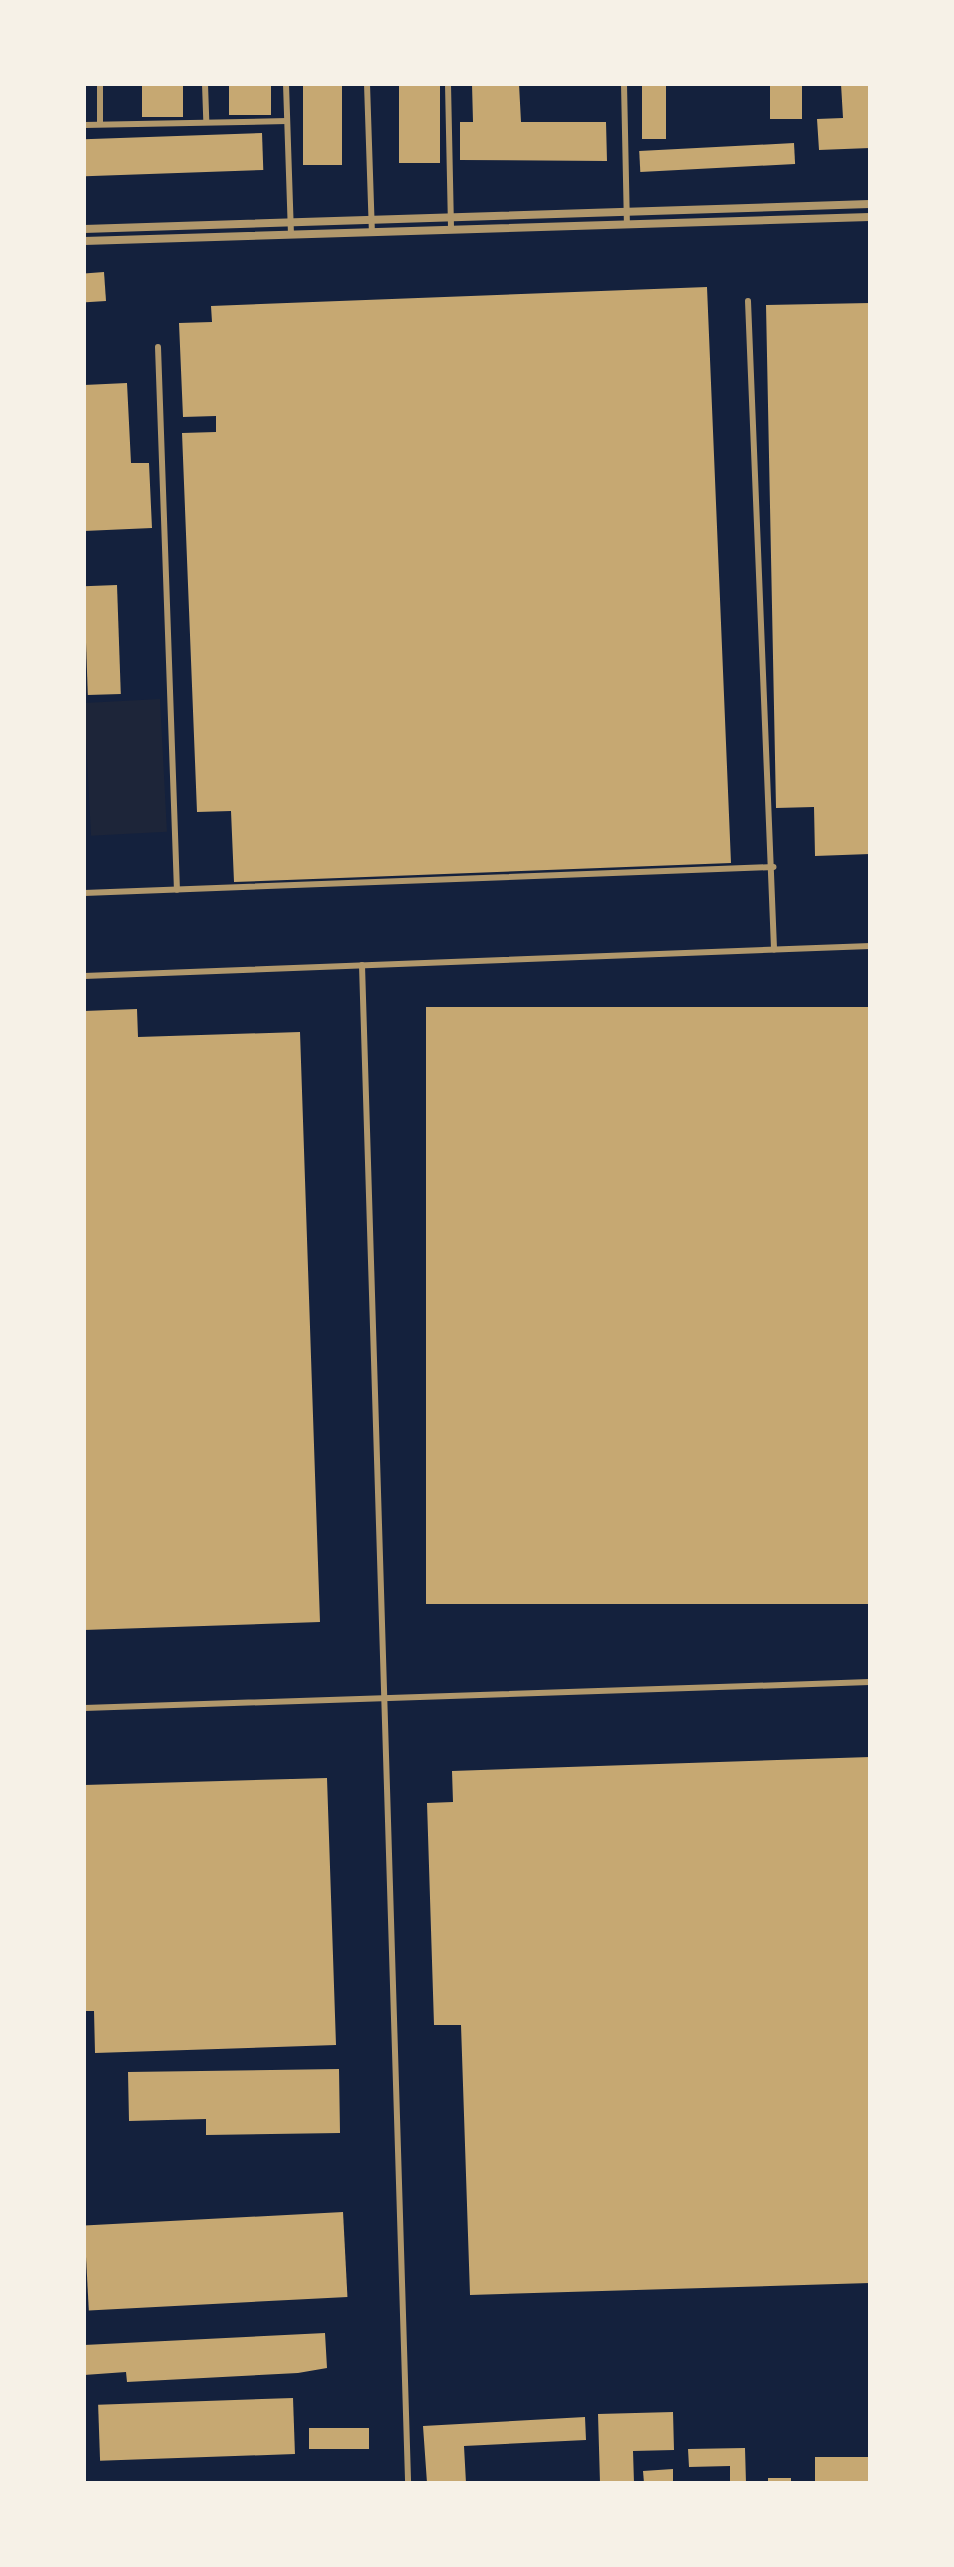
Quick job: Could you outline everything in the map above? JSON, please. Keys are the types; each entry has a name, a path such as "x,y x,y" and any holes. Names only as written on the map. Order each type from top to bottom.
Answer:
{"street":[{"path":"84,229 870,204"},
{"path":"84,241 870,217"}],"lane":[{"path":"100,84 100,124"},
{"path":"205,84 206,122"},
{"path":"286,84 291,235"},
{"path":"367,84 372,232"},
{"path":"448,84 451,230"},
{"path":"624,84 627,224"},
{"path":"84,125 287,121"},
{"path":"748,301 764,808 774,867 774,949"},
{"path":"158,347 177,890"},
{"path":"84,893 774,867"},
{"path":"84,976 870,946"},
{"path":"362,965 408,2483"},
{"path":"84,1708 870,1682"}],"shaded area":[{"path":"160,699 167,832 91,836 84,703"}],"building":[{"path":"142,84 183,84 183,117 142,117"},
{"path":"229,84 271,84 271,115 229,115"},
{"path":"303,84 342,84 342,165 303,165"},
{"path":"399,84 440,84 440,163 399,163"},
{"path":"472,84 519,84 521,122 606,122 607,161 460,160 460,122 473,122"},
{"path":"642,84 666,84 666,139 642,139"},
{"path":"770,84 802,84 802,119 770,119"},
{"path":"841,84 870,84 870,148 819,150 817,119 843,118"},
{"path":"262,133 263,170 85,176 84,139"},
{"path":"794,143 795,164 640,172 639,151"},
{"path":"104,272 106,301 86,302 84,273"},
{"path":"707,287 731,863 234,882 231,811 197,812 182,433 216,432 216,416 183,417 179,323 212,322 211,306"},
{"path":"870,303 870,854 815,856 814,807 776,808 766,305"},
{"path":"127,383 131,463 149,463 152,528 84,531 84,385"},
{"path":"117,585 121,694 88,695 84,586"},
{"path":"426,1007 870,1007 870,1604 426,1604"},
{"path":"137,1009 138,1037 300,1032 320,1622 84,1630 84,1011"},
{"path":"870,1757 870,2283 470,2295 461,2025 434,2025 427,1803 453,1802 452,1771"},
{"path":"327,1778 336,2045 95,2053 94,2011 84,2011 84,1785"},
{"path":"339,2069 340,2133 206,2135 206,2119 129,2121 128,2072"},
{"path":"343,2212 347,2297 89,2310 84,2226"},
{"path":"325,2333 327,2368 298,2373 127,2382 126,2372 84,2375 84,2345"},
{"path":"293,2398 295,2454 100,2461 98,2405"},
{"path":"673,2412 674,2450 633,2451 634,2483 600,2483 598,2414"},
{"path":"585,2417 586,2440 464,2446 466,2483 427,2483 423,2426"},
{"path":"309,2428 369,2428 369,2449 309,2449"},
{"path":"745,2448 746,2483 730,2483 730,2466 689,2467 688,2449"},
{"path":"815,2457 870,2457 870,2483 815,2483"},
{"path":"673,2469 673,2483 644,2483 643,2471"},
{"path":"768,2478 791,2478 791,2483 768,2483"}]}
